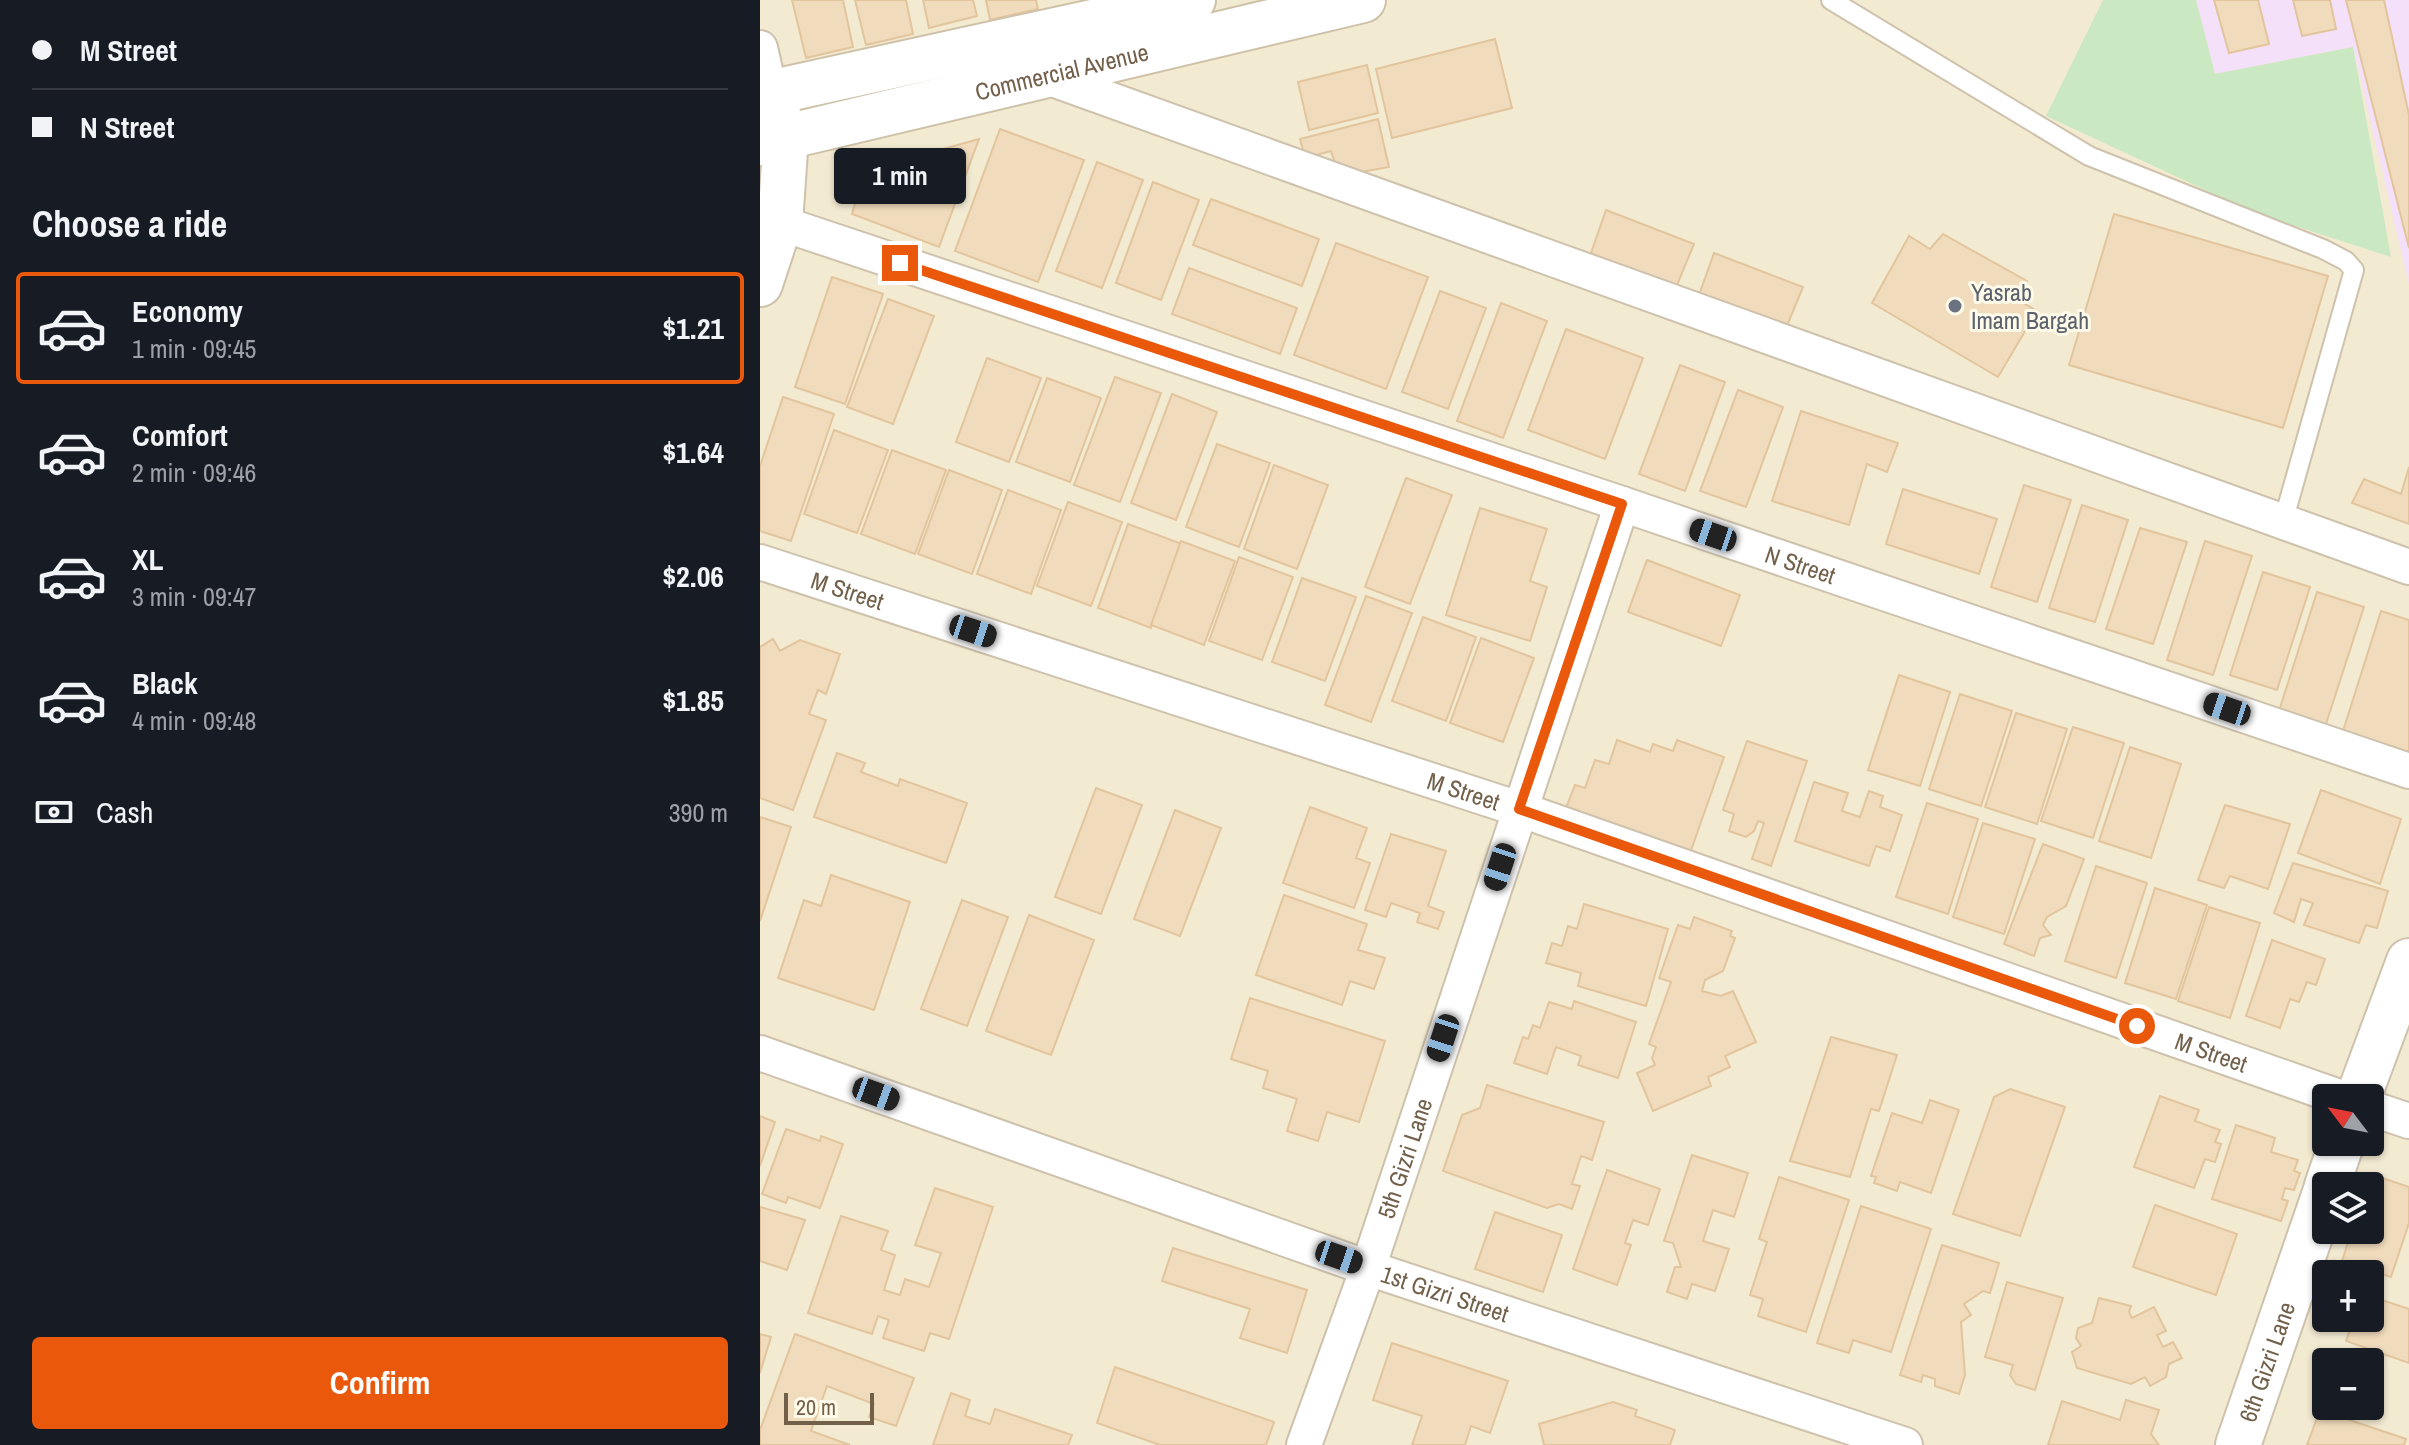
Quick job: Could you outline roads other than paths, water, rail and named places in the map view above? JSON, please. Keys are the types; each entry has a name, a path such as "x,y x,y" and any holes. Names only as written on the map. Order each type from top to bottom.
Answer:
{"main road":[{"name":"Commercial Avenue","path":"765,93 1193,0"},
{"name":"Commercial Avenue","path":"773,140 1363,0"},
{"path":"760,284 780,223 773,140 765,93"},
{"path":"2363,1084 2409,961"},
{"name":"6th Gizri Lane","path":"2238,1445 2312,1231"}],"street":[{"path":"760,48 765,93"},
{"path":"983,48 1040,76 2409,567"},
{"name":"N Street","path":"780,223 2409,771"},
{"name":"5th Gizri Lane","path":"1304,1445 1368,1268 1622,504"},
{"name":"M Street","path":"760,562 1519,809 2312,1087"},
{"name":"1st Gizri Street","path":"760,1053 1368,1268 1905,1445"},
{"path":"2384,1113 2409,1121"}],"lane":[{"path":"1831,0 2089,156 2323,249 2346,261 2354,270 2283,522"}],"place":[{"name":"Yasrab Imam Bargah","path":"1955,306"}]}
